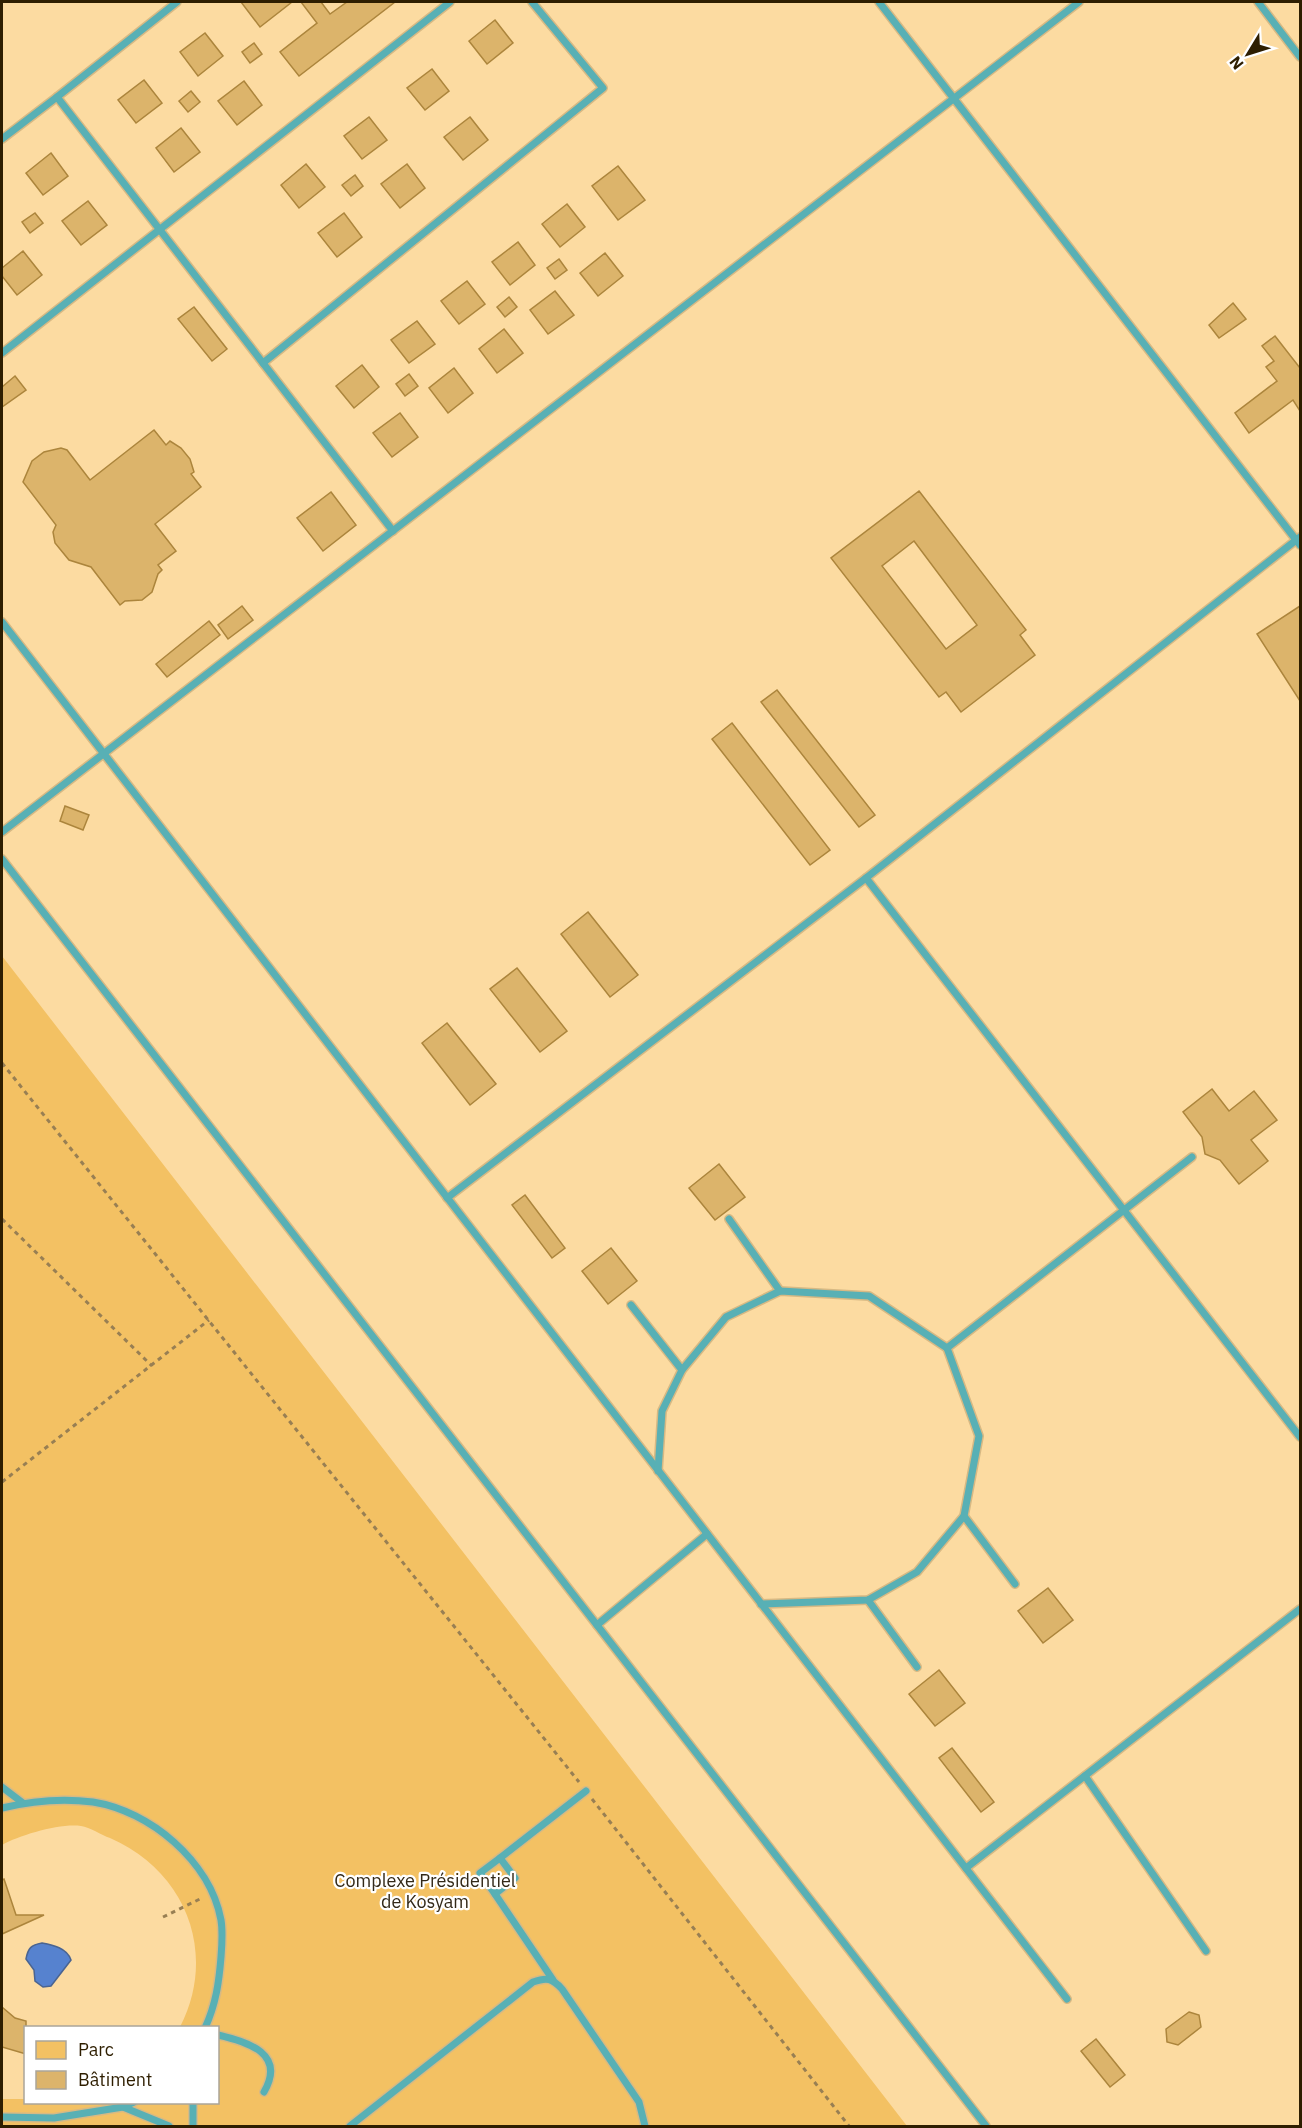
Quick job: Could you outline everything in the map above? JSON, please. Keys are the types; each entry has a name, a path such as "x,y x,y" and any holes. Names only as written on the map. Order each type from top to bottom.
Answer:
{"lane":[{"path":"2,139 177,2"},
{"path":"2,353 450,2"},
{"path":"263,363 603,88 532,2"},
{"path":"447,1198 866,878 1299,540 879,2"},
{"path":"2,832 1079,2"},
{"path":"1258,2 1300,57"},
{"path":"57,97 393,531"},
{"path":"2,622 1067,1999"},
{"path":"2,859 986,2127"},
{"path":"866,878 1300,1437"},
{"path":"947,1348 1192,1157"},
{"path":"729,1219 780,1291"},
{"path":"658,1471 662,1411 682,1370 726,1317 780,1291 869,1296 947,1348 979,1436 964,1516 917,1572 868,1600 762,1604"},
{"path":"631,1305 682,1370"},
{"path":"964,1516 1015,1584"},
{"path":"597,1625 707,1534"},
{"path":"868,1600 917,1667"},
{"path":"966,1868 1300,1609"},
{"path":"1085,1776 1206,1951"},
{"path":"2,1787 23,1803"},
{"path":"586,1791 480,1874 639,2102 645,2127"},
{"path":"2,1808 23,1803 68,1800 93,1802 128,1814 148,1824 183,1851 194,1863 212,1893 221,1921 222,1936 216,1996 206,2026"},
{"path":"495,1894 515,1878 500,1858"},
{"path":"350,2127 533,1982 544,1978 553,1980"},
{"path":"219,2035 236,2039 261,2051 271,2064 272,2078 264,2092"},
{"path":"2,2117 54,2118 131,2104"},
{"path":"193,2104 193,2127"},
{"path":"123,2107 169,2127"}],"path":[{"path":"2,1064 586,1791 849,2127"},
{"path":"2,1219 152,1366"},
{"path":"2,1482 209,1320"},
{"path":"163,1917 212,1893"}],"green space":[{"name":"Complexe Présidentiel de Kosyam","path":"2,956 907,2126 2,2126 2,2099 24,2099 24,2104 219,2104 219,2026 180,2026 191,1999 196,1971 195,1943 188,1917 176,1893 158,1871 136,1853 110,1838 81,1826 62,1826 40,1831 2,1845"}],"water":[{"path":"42,1943 63,1950 71,1960 51,1986 43,1987 35,1981 34,1970 26,1959 31,1948"}],"building":[{"path":"241,2 292,2 260,27"},
{"path":"301,2 321,2 330,14 347,2 395,2 299,76 280,52 317,23"},
{"path":"495,20 513,43 487,64 469,41"},
{"path":"205,33 223,56 198,76 180,52"},
{"path":"254,43 262,54 250,63 242,52"},
{"path":"432,69 449,91 425,110 407,88"},
{"path":"144,80 162,103 136,123 118,100"},
{"path":"244,81 262,105 237,125 218,101"},
{"path":"191,91 200,102 188,112 179,101"},
{"path":"369,117 387,140 362,159 344,136"},
{"path":"470,117 488,140 463,160 444,137"},
{"path":"181,128 200,152 174,172 156,148"},
{"path":"51,153 68,176 43,195 26,173"},
{"path":"306,164 325,187 299,208 281,185"},
{"path":"407,164 425,188 400,208 381,184"},
{"path":"618,166 645,200 618,220 592,186"},
{"path":"355,175 363,186 351,196 342,185"},
{"path":"88,201 107,225 81,245 62,221"},
{"path":"567,204 585,227 560,247 542,224"},
{"path":"35,213 43,223 30,233 22,222"},
{"path":"344,213 362,237 337,257 318,233"},
{"path":"518,242 535,265 510,285 492,262"},
{"path":"23,251 42,275 17,295 2,276 2,268"},
{"path":"605,253 623,276 598,296 580,273"},
{"path":"559,259 567,270 555,279 547,268"},
{"path":"467,281 485,304 459,324 441,301"},
{"path":"555,291 574,315 548,334 530,310"},
{"path":"509,297 517,307 505,317 497,307"},
{"path":"1233,303 1246,319 1219,338 1209,325"},
{"path":"194,307 227,349 212,361 178,319"},
{"path":"417,321 435,344 409,363 391,340"},
{"path":"504,329 523,353 497,373 479,349"},
{"path":"1275,336 1300,368 1300,411 1293,400 1249,433 1235,413 1277,381 1266,367 1274,361 1262,346"},
{"path":"362,365 379,387 354,408 336,386"},
{"path":"454,368 473,393 448,413 429,388"},
{"path":"409,374 418,386 405,396 396,384"},
{"path":"15,376 26,390 2,407 2,387"},
{"path":"400,413 418,437 392,457 373,433"},
{"path":"154,430 166,445 170,441 181,448 190,459 194,472 191,474 201,487 155,524 176,551 158,565 162,570 158,574 152,592 142,600 125,601 120,605 91,567 69,560 55,543 53,532 56,525 23,482 32,461 44,452 61,448 67,450 90,480"},
{"path":"919,491 1026,630 1020,635 1035,655 961,712 946,692 939,697 831,558","holes":["914,541 977,625 946,649 882,566"]},
{"path":"331,492 356,525 323,551 297,518"},
{"path":"242,606 253,620 228,639 218,625"},
{"path":"1300,606 1300,701 1257,634"},
{"path":"209,621 220,635 167,677 156,664"},
{"path":"777,690 875,815 859,827 761,702"},
{"path":"732,723 830,850 810,865 712,739"},
{"path":"65,806 89,815 83,830 60,821"},
{"path":"588,912 638,975 610,997 561,934"},
{"path":"517,968 567,1031 540,1052 490,989"},
{"path":"447,1023 496,1084 470,1105 422,1043"},
{"path":"1212,1089 1229,1111 1254,1091 1277,1120 1251,1140 1268,1161 1239,1184 1220,1160 1205,1154 1202,1137 1183,1112"},
{"path":"719,1164 745,1197 715,1220 689,1188"},
{"path":"525,1195 565,1248 552,1258 512,1205"},
{"path":"611,1248 637,1281 608,1304 582,1271"},
{"path":"1048,1588 1073,1620 1043,1643 1018,1611"},
{"path":"939,1670 965,1703 935,1726 909,1694"},
{"path":"952,1748 994,1802 981,1812 939,1758"},
{"path":"4,1879 16,1915 44,1915 2,1934 2,1880"},
{"path":"2,2007 15,2018 26,2021 26,2026 24,2026 24,2053 2,2047"},
{"path":"1189,2012 1199,2015 1201,2027 1178,2045 1167,2042 1166,2029"},
{"path":"1096,2039 1125,2075 1110,2087 1081,2051"}]}
